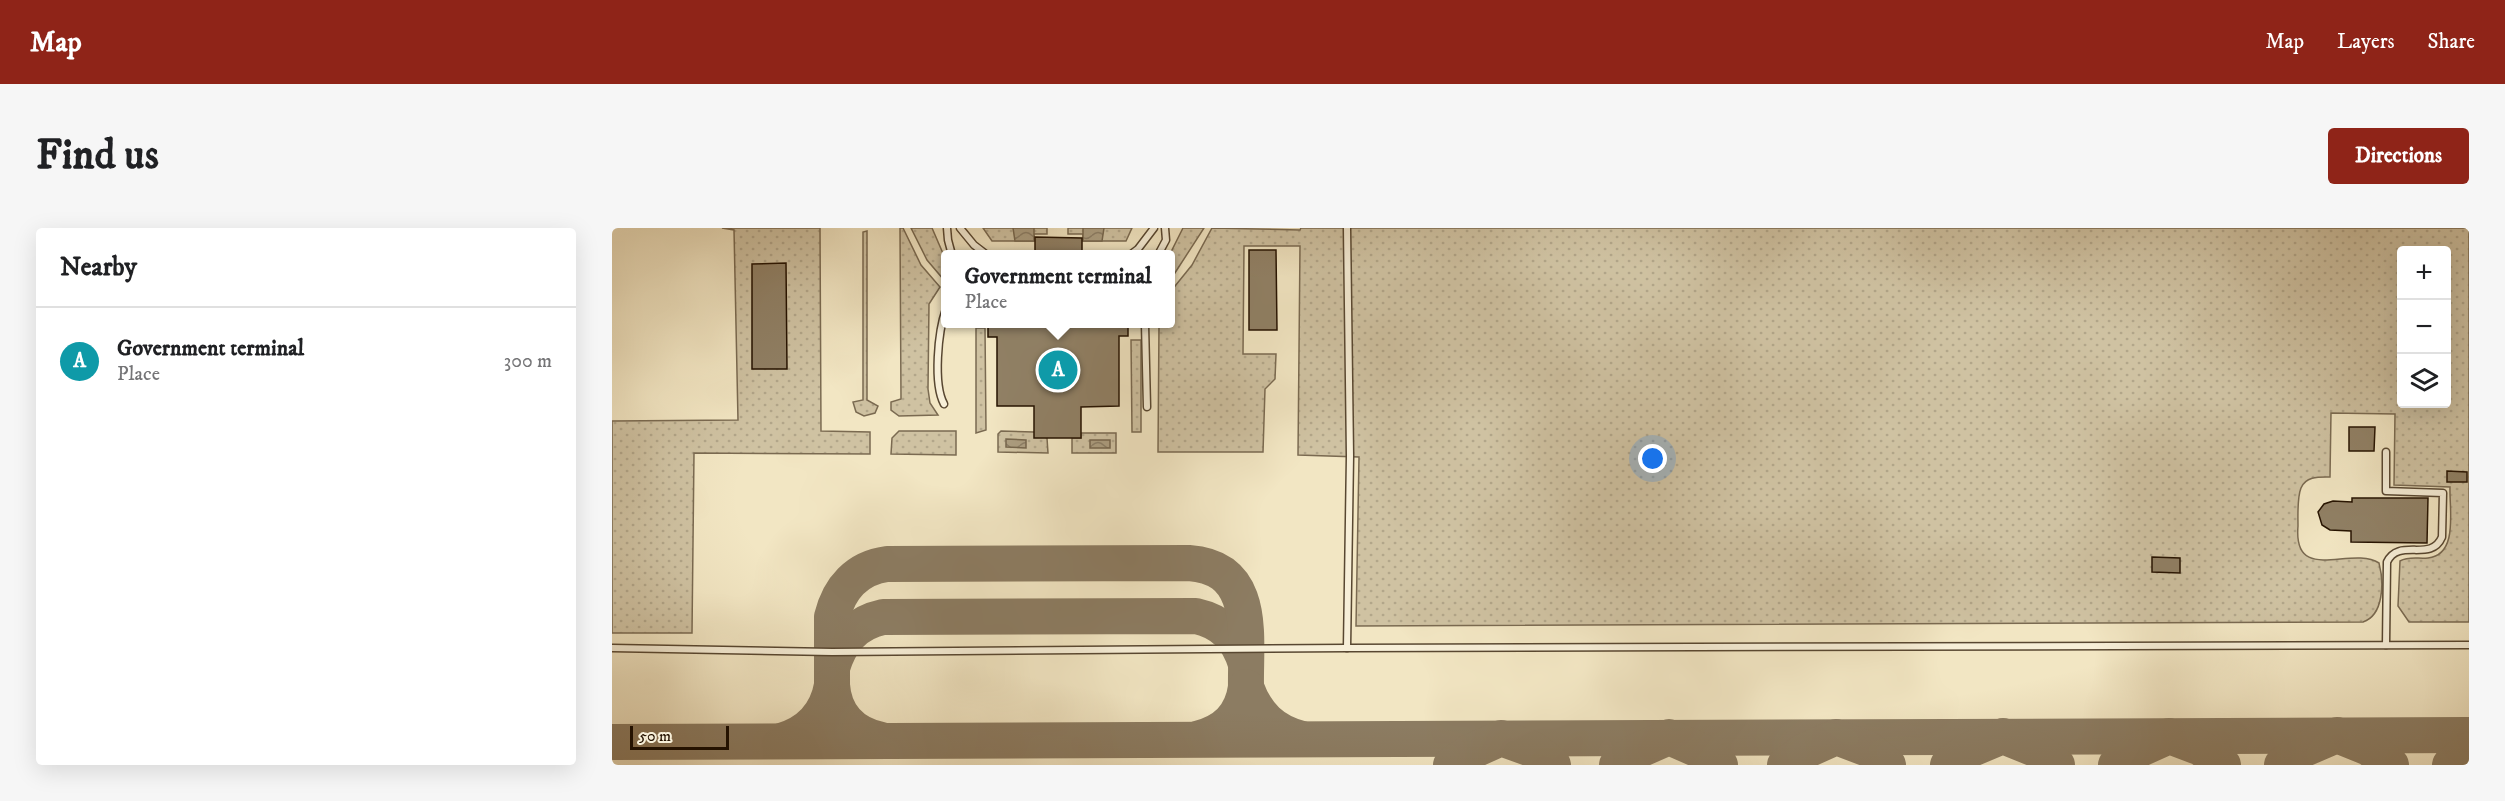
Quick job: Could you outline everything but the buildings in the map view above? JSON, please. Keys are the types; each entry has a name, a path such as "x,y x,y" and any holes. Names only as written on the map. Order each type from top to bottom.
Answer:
{"lane":[{"path":"947,228 951,250"},
{"path":"960,228 980,250"},
{"path":"1137,250 1154,228"},
{"path":"1161,250 1166,240 1165,228"},
{"path":"1347,228 1350,456 1347,648"},
{"path":"941,328 939,340 939,390 944,404"},
{"path":"1145,328 1147,407"},
{"path":"2385,452 2386,491 2443,493 2440,543 2431,549 2400,549 2394,552 2387,562 2386,645"},
{"path":"612,648 832,652 2469,645"}],"shaded area":[{"path":"722,228 820,228 821,431 870,432 870,454 694,453 692,633 612,633 612,421 738,420 734,230"},
{"path":"900,228 903,228 921,265 940,287 929,304 928,389 930,403 938,415 899,416 891,410 891,402 901,399"},
{"path":"911,228 932,228 942,250 941,276 927,260"},
{"path":"983,228 1047,228 1047,234 1034,234 1034,241 992,241"},
{"path":"1068,228 1132,228 1126,241 1083,241 1083,234 1068,234"},
{"path":"1183,228 1204,228 1175,273 1175,250 1172,250"},
{"path":"1212,228 1300,230 1301,228 2469,228 2469,622 2409,622 2398,606 2400,561 2438,555 2448,540 2451,518 2450,487 2394,485 2395,414 2331,413 2330,477 2309,479 2301,488 2298,507 2299,544 2305,554 2314,559 2354,558 2379,563 2382,588 2379,605 2375,613 2363,622 1356,626 1359,457 1298,455 1300,246 1244,246 1243,354 1276,354 1275,379 1265,389 1263,452 1158,452 1159,328 1175,328 1175,286 1192,265"},
{"path":"867,231 867,400 878,406 875,413 864,416 856,412 853,402 863,400 863,232"},
{"path":"976,328 985,328 986,430 976,433"},
{"path":"1131,340 1141,340 1141,432 1132,432"},
{"path":"899,431 956,431 956,455 891,454 892,438"},
{"path":"1001,431 1034,432 1047,438 1048,453 998,452 998,434"},
{"path":"1081,433 1116,433 1116,453 1072,453 1072,438 1081,438"}],"water":[{"path":"1013,228 1034,228 1034,241 1015,241"},
{"path":"1083,228 1104,228 1102,241 1083,241"},
{"path":"1006,439 1026,440 1026,448 1006,447"},
{"path":"1090,440 1110,440 1110,448 1090,448"}],"taxiway":[{"path":"832,685 832,617 835,607 839,597 851,581 876,566 887,564 1189,563 1211,568 1227,577 1237,591 1246,627 1246,687"},
{"path":"832,668 839,649 850,635 864,624 883,617 1196,616 1214,622 1228,632 1239,646 1246,664"},
{"path":"781,741 800,733 815,721 826,705 832,685 836,705 846,722 861,733 881,740"},
{"path":"1197,739 1216,732 1230,721 1241,706 1246,687 1255,706 1267,721 1282,732 1302,739"},
{"path":"2282,765 2302,750 2337,735 2369,748 2391,765"},
{"path":"612,742 2469,735"},
{"path":"1948,765 1967,751 2003,736 2035,749 2057,765"},
{"path":"2116,765 2136,751 2169,736 2201,748 2223,765"},
{"path":"1617,765 1635,752 1669,737 1701,751 1720,765"},
{"path":"1785,765 1803,752 1836,737 1868,749 1888,765"},
{"path":"1451,765 1468,753 1501,738 1534,750 1553,765"},
{"path":"2450,765 2469,750"}],"place":[{"name":"Government terminal","path":"1058,370"}]}
